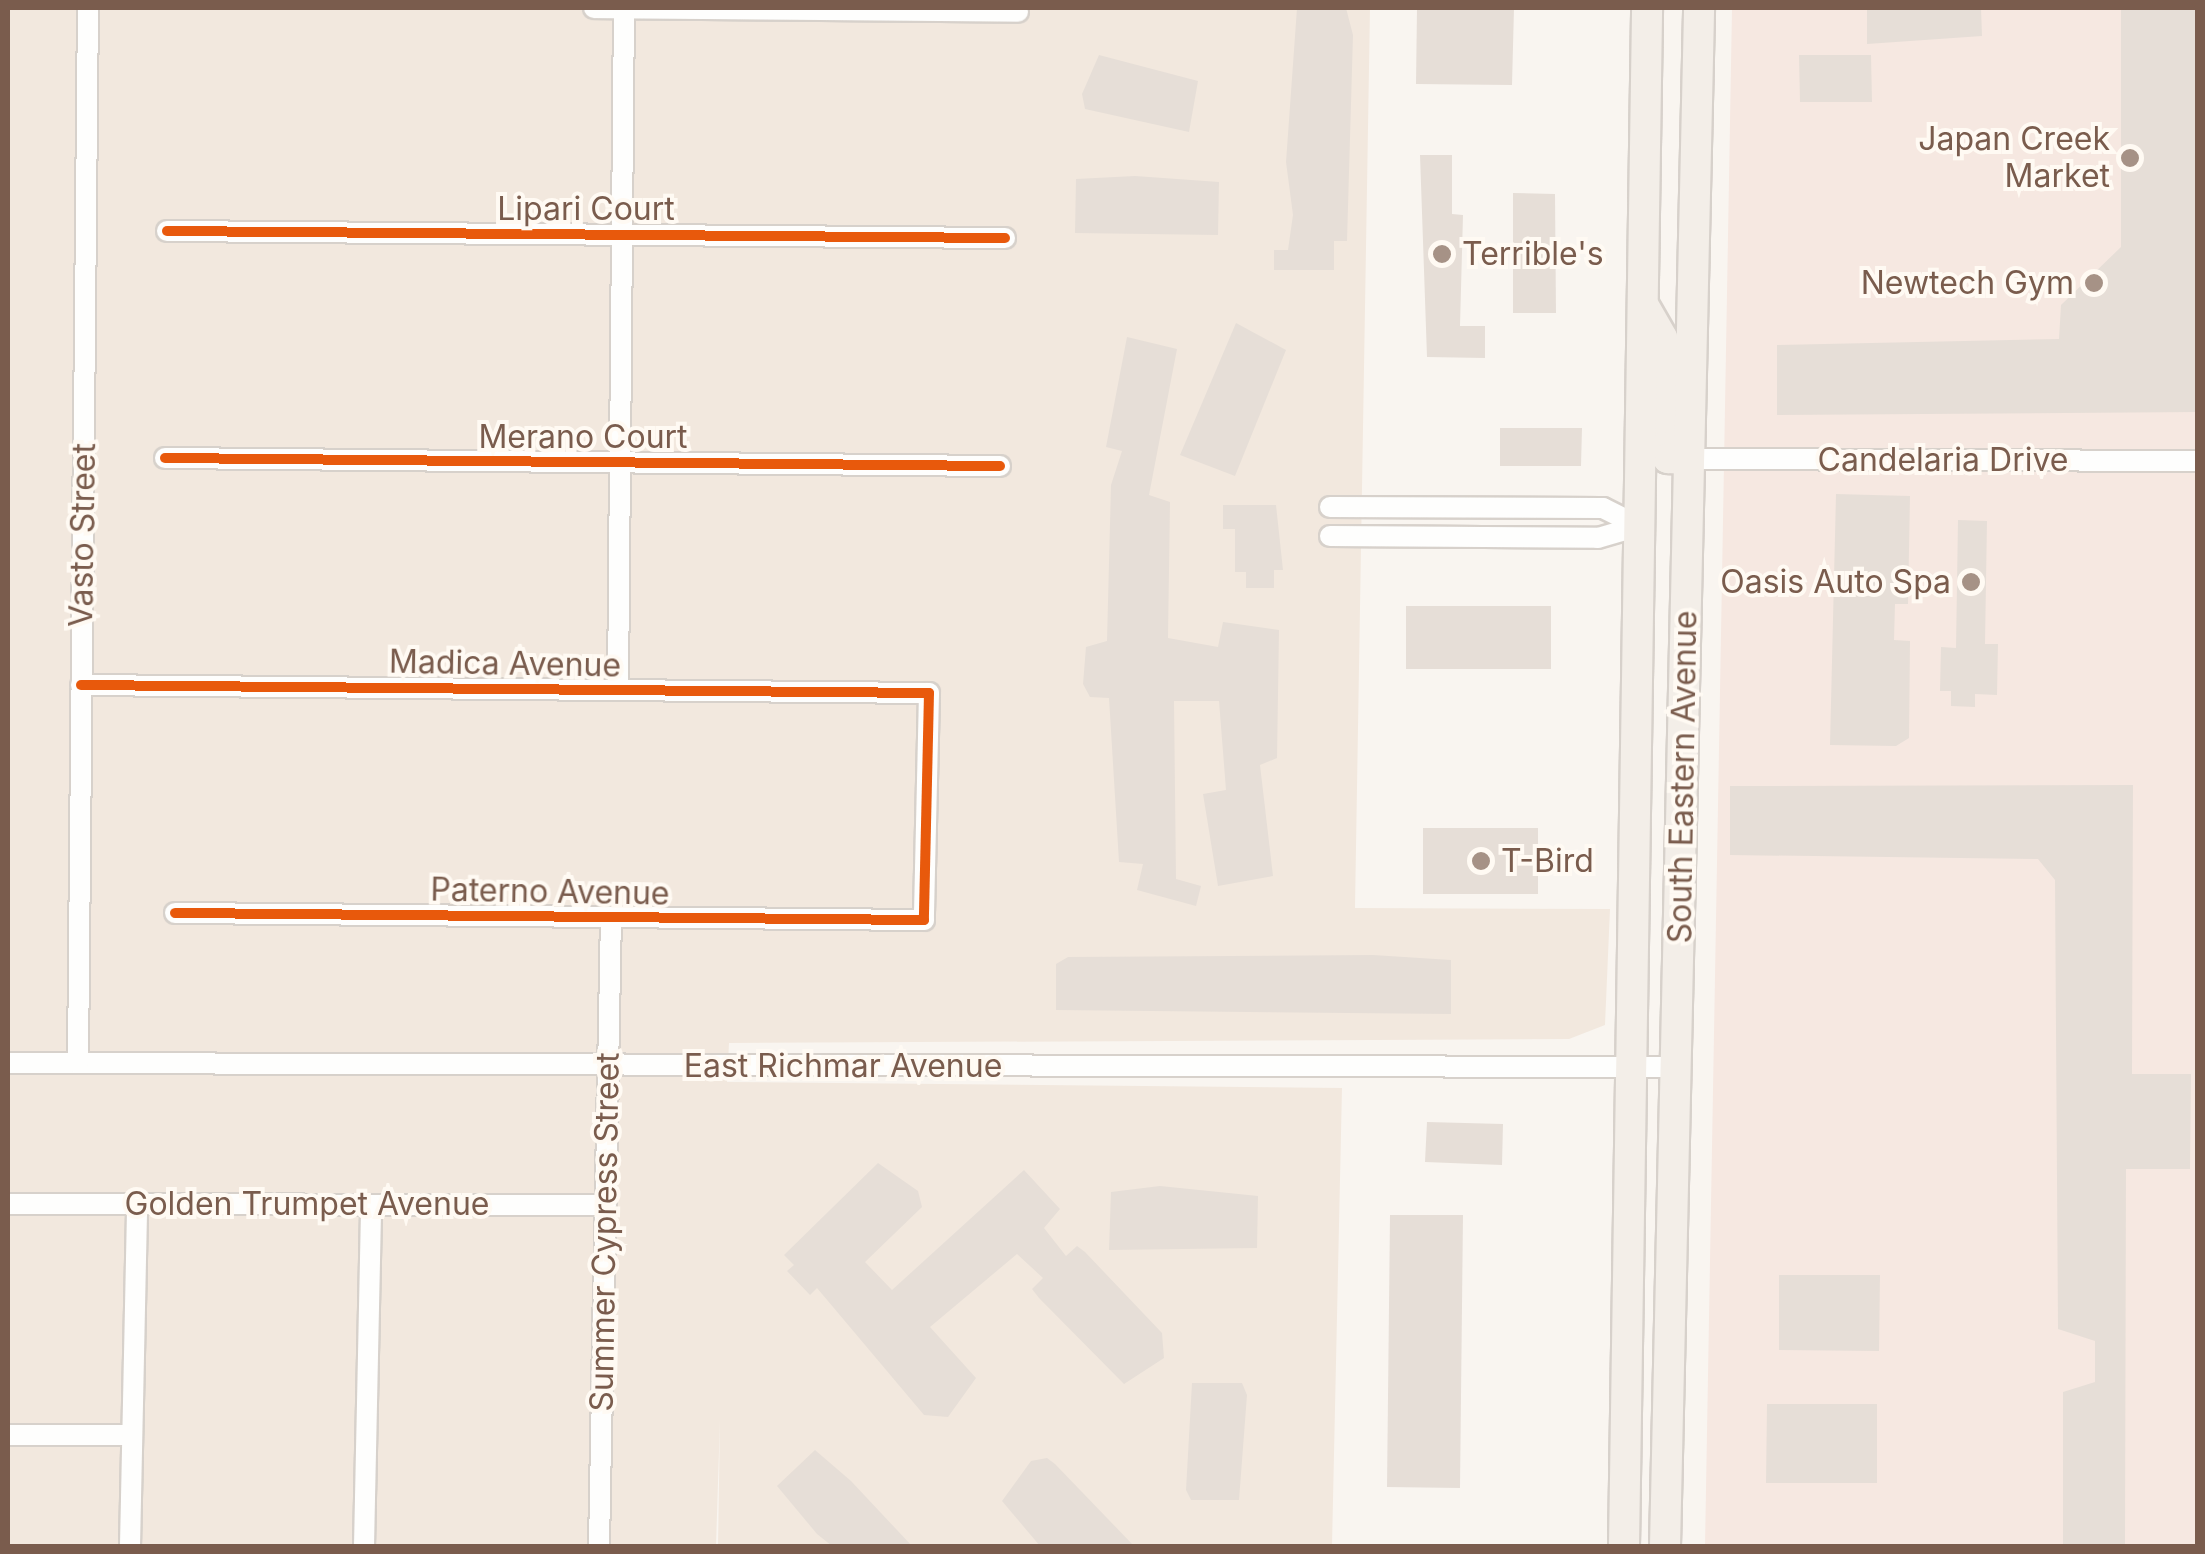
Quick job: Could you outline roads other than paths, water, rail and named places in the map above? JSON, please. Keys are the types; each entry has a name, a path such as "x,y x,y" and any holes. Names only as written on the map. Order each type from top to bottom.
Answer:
{"main road":[{"name":"South Eastern Avenue","path":"1624,1546 1647,8"},
{"name":"South Eastern Avenue","path":"1665,1546 1699,8"},
{"path":"1642,301 1662,338 1664,446 1668,458 1688,459"},
{"path":"1639,526 1687,526"},
{"path":"1628,1370 1645,1416 1648,1546"}],"street":[{"name":"Vasto Street","path":"78,1063 88,8"},
{"path":"594,8 1018,12"},
{"path":"618,690 624,8"},
{"name":"Lipari Court","path":"167,230 1004,238"},
{"name":"Merano Court","path":"165,458 1000,466"},
{"name":"Candelaria Drive","path":"1688,459 2198,462"},
{"path":"1330,507 1602,508 1639,526"},
{"path":"1330,536 1598,538 1639,526"},
{"name":"Madica Avenue","path":"82,685 928,693 924,920"},
{"name":"Paterno Avenue","path":"176,913 924,920"},
{"name":"Summer Cypress Street","path":"599,1546 611,917"},
{"name":"East Richmar Avenue","path":"8,1063 1678,1067"},
{"name":"Golden Trumpet Avenue","path":"8,1204 606,1205"},
{"path":"130,1546 137,1204"},
{"path":"364,1546 371,1205"},
{"path":"8,1434 132,1435"}],"place":[{"name":"Japan Creek Market","path":"2130,158"},
{"name":"Terrible's","path":"1442,254"},
{"name":"Newtech Gym","path":"2094,283"},
{"name":"Oasis Auto Spa","path":"1971,582"},
{"name":"T-Bird","path":"1481,861"}]}
